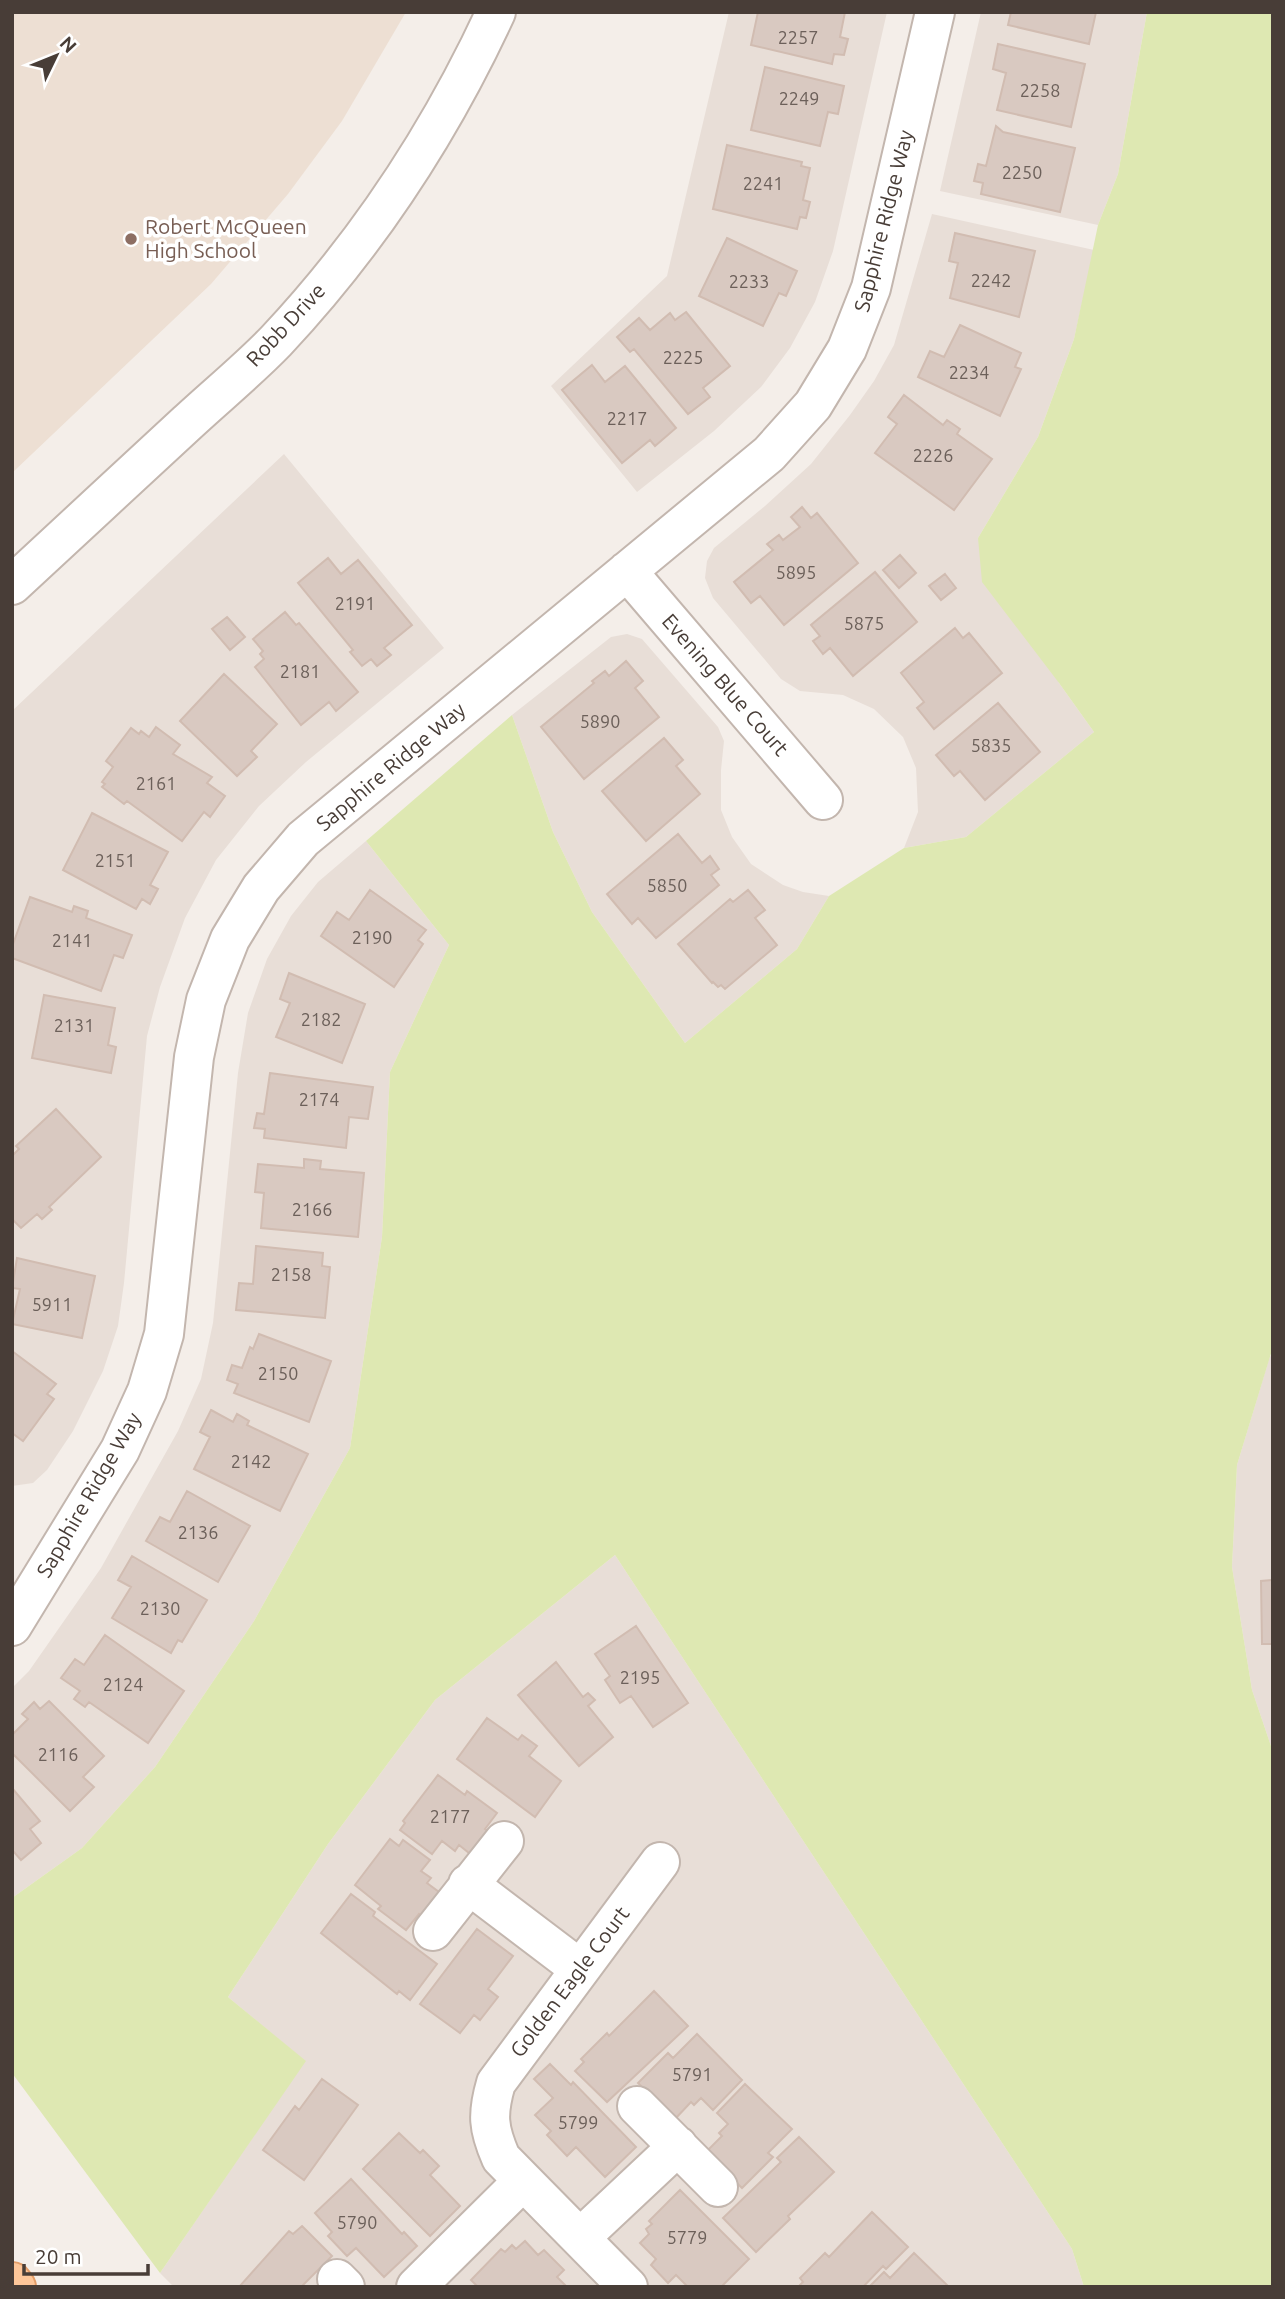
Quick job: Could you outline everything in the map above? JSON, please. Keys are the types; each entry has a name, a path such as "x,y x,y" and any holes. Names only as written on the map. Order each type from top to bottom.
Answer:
{"main road":[{"path":"12,2282 16,2287"}],"street":[{"name":"Robb Drive","path":"12,585 275,341 349,256 411,170 471,65 496,12"},
{"name":"Sapphire Ridge Way","path":"15,1615 120,1450 147,1391 163,1334 194,1057 206,1000 230,939 261,888 303,839 769,454 813,404 847,349 871,288 935,12"},
{"name":"Evening Blue Court","path":"627,571 823,800"},
{"path":"433,1931 504,1841"},
{"name":"Golden Eagle Court","path":"523,2181 501,2158 490,2132 489,2107 496,2083 660,1861"},
{"path":"468,1884 580,1969"},
{"path":"637,2106 718,2187"},
{"path":"580,2238 678,2146"},
{"path":"416,2287 523,2181 628,2287"}],"shaded area":[{"name":"Robert McQueen High School","path":"12,12 406,12 342,121 288,194 211,284 12,473"},
{"path":"729,12 887,12 833,251 815,302 790,348 761,387 714,431 637,492 551,386 667,276"},
{"path":"981,12 1147,12 1118,174 1098,225 940,191"},
{"path":"932,214 1094,250 1074,339 1038,437 978,538 1059,683 1094,732 966,837 904,848 918,812 916,768 903,737 874,709 843,695 800,691 781,679 713,598 705,578 707,561 714,548 811,464 874,381 894,345"},
{"path":"284,454 444,648 306,762 259,806 216,860 185,918 160,987 147,1036 118,1326 103,1371 73,1431 47,1470 33,1483 12,1486 12,711"},
{"path":"627,634 642,639 718,727 724,741 721,810 732,837 751,864 783,885 803,892 829,896 797,949 685,1043 592,912 553,832 512,715 611,637"},
{"path":"366,841 449,945 390,1072 382,1237 350,1448 254,1621 155,1767 82,1848 12,1898 12,1688 29,1671 101,1568 178,1431 201,1379 213,1323 238,1073 248,1013 267,959 291,916 318,882"},
{"path":"1270,1356 1273,1358 1273,1752 1252,1690 1232,1567 1237,1465"},
{"path":"615,1555 1072,2249 1084,2287 174,2287 160,2273 305,2061 228,1997 328,1844 435,1700"}],"green space":[{"path":"1147,12 1273,12 1273,1347 1237,1465 1232,1567 1252,1690 1273,1752 1273,2287 1084,2287 1072,2249 615,1555 435,1700 328,1844 228,1997 306,2061 160,2273 12,2073 12,1898 82,1848 155,1767 254,1621 350,1448 382,1237 390,1072 449,945 366,841 512,715 553,832 592,912 685,1043 797,949 829,896 904,848 966,837 1094,732 982,582 978,538 1038,437 1074,339 1098,225 1118,174"}],"building":[{"path":"758,12 845,12 840,37 848,39 844,55 834,54 832,64 751,45"},
{"path":"1011,12 1096,12 1089,44 1008,25"},
{"path":"998,44 1085,64 1071,127 997,110 1006,73 993,69"},
{"path":"765,67 844,86 838,114 828,112 820,146 751,130"},
{"path":"996,126 1003,132 1075,148 1060,212 981,194 983,183 974,181 978,164 986,166"},
{"path":"727,145 802,162 801,166 810,168 803,200 810,202 806,218 800,217 797,229 713,209"},
{"path":"955,233 1035,251 1019,317 950,298 958,263 949,261"},
{"path":"727,238 797,271 786,296 779,293 763,326 699,296"},
{"path":"686,312 730,366 703,388 710,397 688,414 634,349 630,352 617,337 639,318 650,330 670,313 675,320"},
{"path":"960,325 1021,353 1015,367 1021,369 1000,416 918,377 930,351 944,357"},
{"path":"592,365 605,382 625,366 676,428 655,446 650,440 622,463 562,390"},
{"path":"904,395 943,425 947,420 960,429 957,434 992,459 954,510 875,453 897,424 888,417"},
{"path":"802,507 811,518 817,513 858,563 784,625 760,596 751,603 734,582 773,550 767,544 779,535 783,540 800,527 791,517"},
{"path":"900,555 916,573 899,588 883,570"},
{"path":"328,558 341,574 358,560 412,625 384,648 391,655 377,666 371,659 362,666 350,652 353,650 298,583"},
{"path":"875,572 917,622 853,676 830,648 823,654 813,641 820,636 811,625"},
{"path":"945,574 956,588 941,600 929,586"},
{"path":"285,612 296,625 299,623 358,692 336,711 329,702 301,725 255,667 264,659 260,654 263,651 253,639"},
{"path":"227,617 245,637 230,650 212,629"},
{"path":"955,628 963,638 969,633 1002,673 934,729 917,708 924,702 901,673"},
{"path":"626,661 643,681 635,688 659,717 584,779 541,727 594,683 592,681 605,671 609,676"},
{"path":"224,674 277,724 251,751 257,757 237,776 180,721"},
{"path":"998,703 1040,752 985,800 960,771 954,776 936,755"},
{"path":"156,727 180,745 173,754 212,777 207,783 225,796 210,817 204,812 182,841 127,801 124,804 102,787 105,784 102,782 113,767 106,761 131,728 149,737"},
{"path":"664,738 683,760 676,766 700,794 646,841 602,791"},
{"path":"92,813 168,852 150,885 158,889 150,904 142,899 136,909 63,870"},
{"path":"678,834 702,863 710,856 719,869 711,875 719,885 656,938 638,918 632,924 607,894"},
{"path":"370,890 426,930 418,940 423,944 394,987 321,936 337,912 349,920"},
{"path":"748,890 765,910 755,918 777,945 725,989 712,983 678,944 730,899 733,902"},
{"path":"30,897 72,912 74,906 88,911 86,918 132,935 123,958 114,955 101,991 12,958 12,947"},
{"path":"289,973 365,1004 342,1063 276,1037 290,1003 280,999"},
{"path":"44,995 115,1008 108,1045 116,1047 111,1073 32,1058"},
{"path":"270,1073 373,1087 368,1119 349,1117 346,1148 264,1138 265,1129 254,1128 257,1113 264,1114"},
{"path":"56,1109 101,1157 49,1207 52,1210 42,1219 37,1214 21,1228 12,1219 12,1156 19,1149 16,1146"},
{"path":"304,1159 321,1161 320,1169 364,1173 358,1237 261,1228 264,1193 255,1192 258,1164 304,1168"},
{"path":"256,1246 323,1253 322,1266 330,1267 325,1318 236,1310 239,1283 253,1284"},
{"path":"17,1258 95,1276 82,1338 12,1324 20,1289 12,1288"},
{"path":"259,1334 331,1361 309,1422 234,1393 238,1384 227,1380 232,1365 242,1368 250,1347 253,1349"},
{"path":"12,1351 56,1384 47,1394 54,1399 23,1441 12,1433"},
{"path":"211,1410 233,1422 237,1414 249,1421 247,1425 308,1454 280,1511 194,1469 210,1437 200,1432"},
{"path":"187,1491 250,1526 218,1582 146,1541 160,1517 170,1522"},
{"path":"132,1556 207,1600 182,1642 178,1640 171,1653 112,1618 131,1587 118,1580"},
{"path":"1273,1580 1273,1644 1262,1644 1261,1581"},
{"path":"636,1626 688,1703 653,1727 631,1696 620,1703 605,1680 610,1676 595,1654"},
{"path":"105,1635 184,1691 148,1743 89,1702 85,1707 74,1699 80,1691 61,1678 75,1659 84,1665"},
{"path":"556,1662 583,1697 588,1693 595,1700 588,1706 613,1737 579,1766 518,1695"},
{"path":"49,1701 104,1756 83,1777 94,1787 70,1811 12,1753 12,1735 28,1719 22,1714 34,1702 40,1709"},
{"path":"487,1718 518,1740 522,1735 537,1746 529,1756 561,1781 535,1817 457,1759"},
{"path":"438,1775 465,1795 467,1791 497,1813 485,1829 492,1834 474,1857 459,1845 455,1851 442,1841 432,1854 400,1830 405,1823 403,1821"},
{"path":"12,1788 40,1821 30,1829 41,1843 21,1860 12,1853"},
{"path":"390,1839 399,1846 403,1840 430,1860 421,1871 431,1878 427,1883 443,1895 425,1919 419,1914 406,1930 378,1909 381,1906 355,1885"},
{"path":"351,1894 375,1912 373,1916 437,1964 410,2000 399,1991 397,1994 321,1933"},
{"path":"477,1929 513,1956 488,1989 498,1997 480,2020 474,2015 460,2033 420,2004"},
{"path":"654,1991 688,2026 607,2102 575,2071 584,2062 581,2059 607,2033 609,2036"},
{"path":"697,2034 742,2080 713,2110 701,2098 694,2105 691,2102 675,2119 638,2083 668,2053 673,2058"},
{"path":"550,2064 571,2085 573,2082 636,2147 605,2177 576,2147 567,2156 547,2135 551,2131 535,2115 553,2098 534,2079"},
{"path":"322,2079 358,2105 304,2180 263,2150 295,2106 299,2110"},
{"path":"745,2084 792,2129 768,2153 773,2157 742,2188 706,2152 722,2136 719,2133 728,2124 717,2113"},
{"path":"399,2133 420,2153 423,2150 439,2166 430,2175 460,2206 430,2236 363,2169"},
{"path":"799,2137 834,2172 788,2216 790,2219 756,2252 723,2218 781,2162 777,2158"},
{"path":"351,2179 402,2234 404,2232 417,2246 384,2277 356,2248 347,2256 328,2236 332,2232 315,2213"},
{"path":"680,2190 749,2259 721,2287 688,2287 676,2275 668,2283 651,2265 656,2259 640,2243 649,2234 646,2229 652,2224 649,2221"},
{"path":"872,2212 908,2247 886,2269 883,2266 863,2287 798,2287 803,2282 800,2278 825,2253 829,2257"},
{"path":"302,2226 332,2256 301,2287 239,2287 289,2231 293,2234"},
{"path":"525,2241 538,2255 544,2250 564,2270 557,2277 567,2287 478,2287 471,2280 501,2249 505,2252 512,2245 516,2249"},
{"path":"914,2253 949,2287 869,2287 884,2272 890,2278"}],"place":[{"name":"Robert McQueen High School","path":"131,239"}]}
